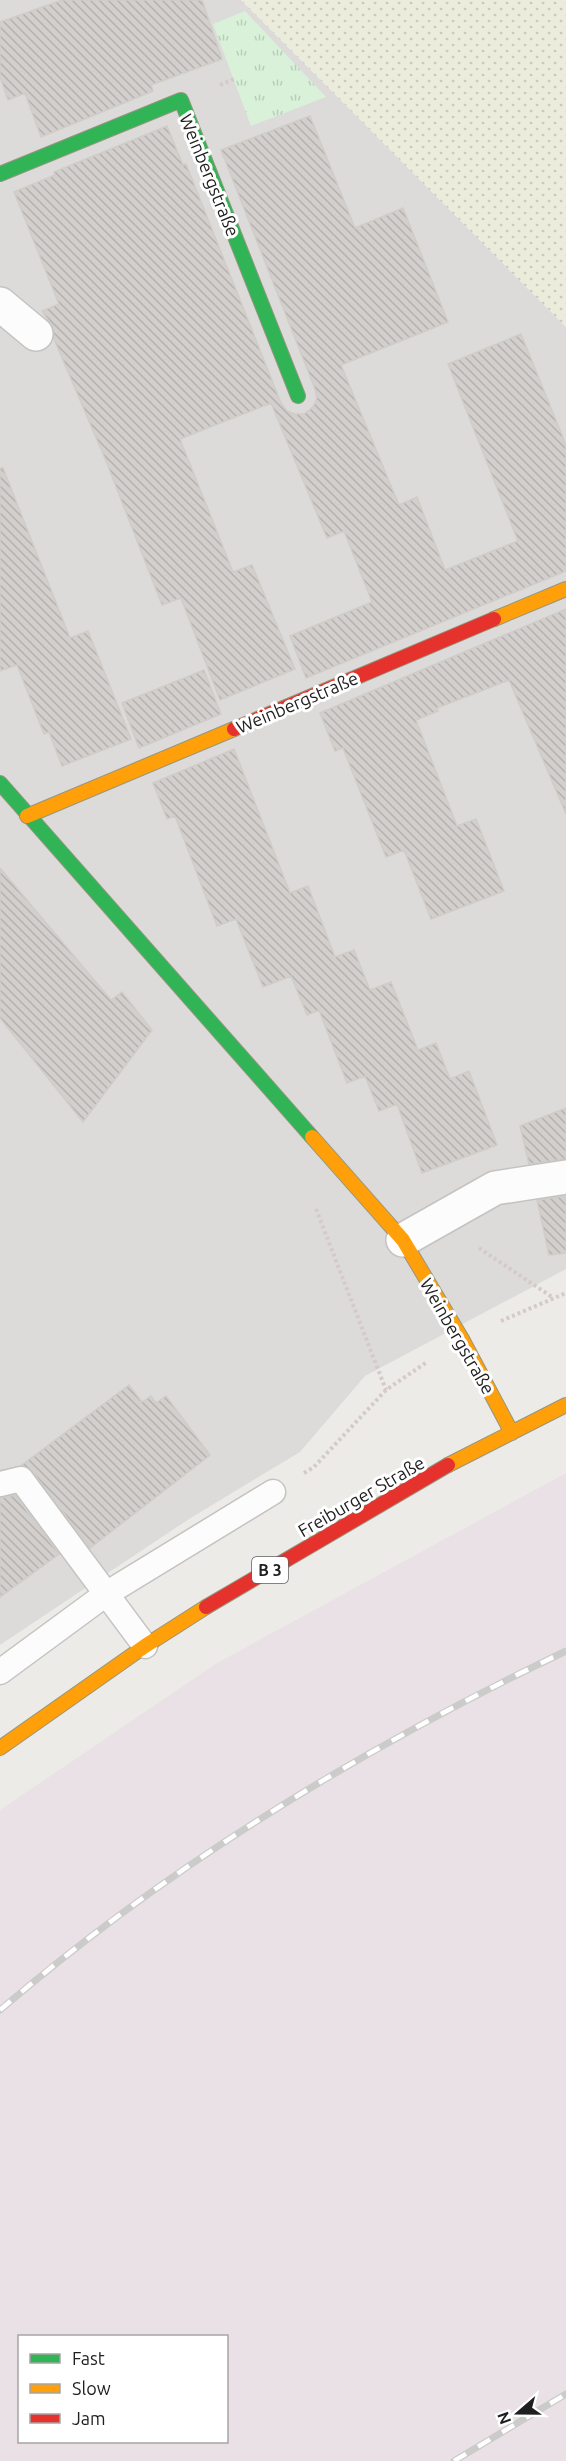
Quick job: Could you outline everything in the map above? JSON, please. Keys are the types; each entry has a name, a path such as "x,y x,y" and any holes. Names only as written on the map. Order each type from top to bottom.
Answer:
{"street":[{"name":"Weinbergstraße","path":"0,174 181,100 298,396"},
{"path":"0,304 36,334"},
{"name":"Weinbergstraße","path":"27,816 566,589"},
{"name":"Weinbergstraße","path":"0,783 403,1240 462,1339 512,1433"},
{"path":"403,1240 495,1188 566,1177"},
{"name":"Freiburger Straße","path":"0,1748 145,1646 453,1462 566,1405"}],"lane":[{"path":"0,1484 21,1479 145,1646"},
{"path":"0,1672 106,1593 273,1492"}],"path":[{"path":"313,1203 386,1390"},
{"path":"437,1220 553,1297"},
{"path":"273,1492 314,1467 386,1390 462,1339 566,1293"}],"shaded area":[{"path":"0,0 241,0 566,327 566,1269 365,1376 300,1452 189,1519 0,1645"},
{"path":"566,1473 566,2461 0,2461 0,1810 217,1663"}],"green space":[{"path":"241,0 566,0 566,327"},
{"path":"245,11 326,97 251,126 213,24"}],"building":[{"path":"62,0 202,0 222,59 151,85 153,91 41,137 25,93 8,100 0,77 0,22"},
{"path":"310,116 355,228 403,208 448,322 341,365 399,505 417,497 445,570 518,541 448,364 521,334 566,445 566,571 306,678 290,636 372,602 344,531 327,538 271,403 180,439 233,572 252,565 295,669 220,700 181,598 162,605 106,461 54,339 53,327 42,311 59,304 14,192 55,175 54,172 167,126 183,165 186,164 281,403 287,411 304,414 313,407 317,398 315,389 221,150"},
{"path":"0,468 3,468 70,638 88,631 131,739 62,766 49,732 44,734 17,665 0,671"},
{"path":"566,609 566,814 509,680 437,708 438,711 416,720 457,826 476,819 504,891 431,919 404,850 386,857 343,748 335,751 320,713"},
{"path":"204,670 221,714 139,748 122,703"},
{"path":"234,749 290,893 308,886 335,957 354,950 370,990 391,982 418,1050 436,1043 450,1079 469,1071 497,1145 422,1173 397,1104 379,1111 365,1076 347,1083 319,1010 307,1015 291,976 263,987 236,919 217,926 175,816 167,819 153,783"},
{"path":"0,868 111,1000 122,992 152,1030 83,1122 0,1018"},
{"path":"566,1108 566,1159 529,1164 520,1126"},
{"path":"566,1196 566,1253 549,1255 537,1200"},
{"path":"129,1385 142,1402 151,1396 156,1403 166,1396 210,1455 90,1548 32,1471 22,1465"},
{"path":"15,1495 59,1554 0,1597 0,1498"}],"railway":[{"path":"0,2010 131,1906 271,1812 417,1727 566,1651"},
{"path":"454,2461 566,2394"}],"traffic: fast":[{"path":"0,174 181,100 298,396"},
{"path":"0,783 312,1137"}],"traffic: slow":[{"path":"494,619 566,589"},
{"path":"27,816 234,729"},
{"path":"312,1137 403,1240 462,1339 512,1433"},
{"path":"448,1465 566,1405"},
{"path":"0,1748 145,1646 206,1607"}],"traffic: jam":[{"path":"234,729 494,619"},
{"path":"206,1607 448,1465"}]}
